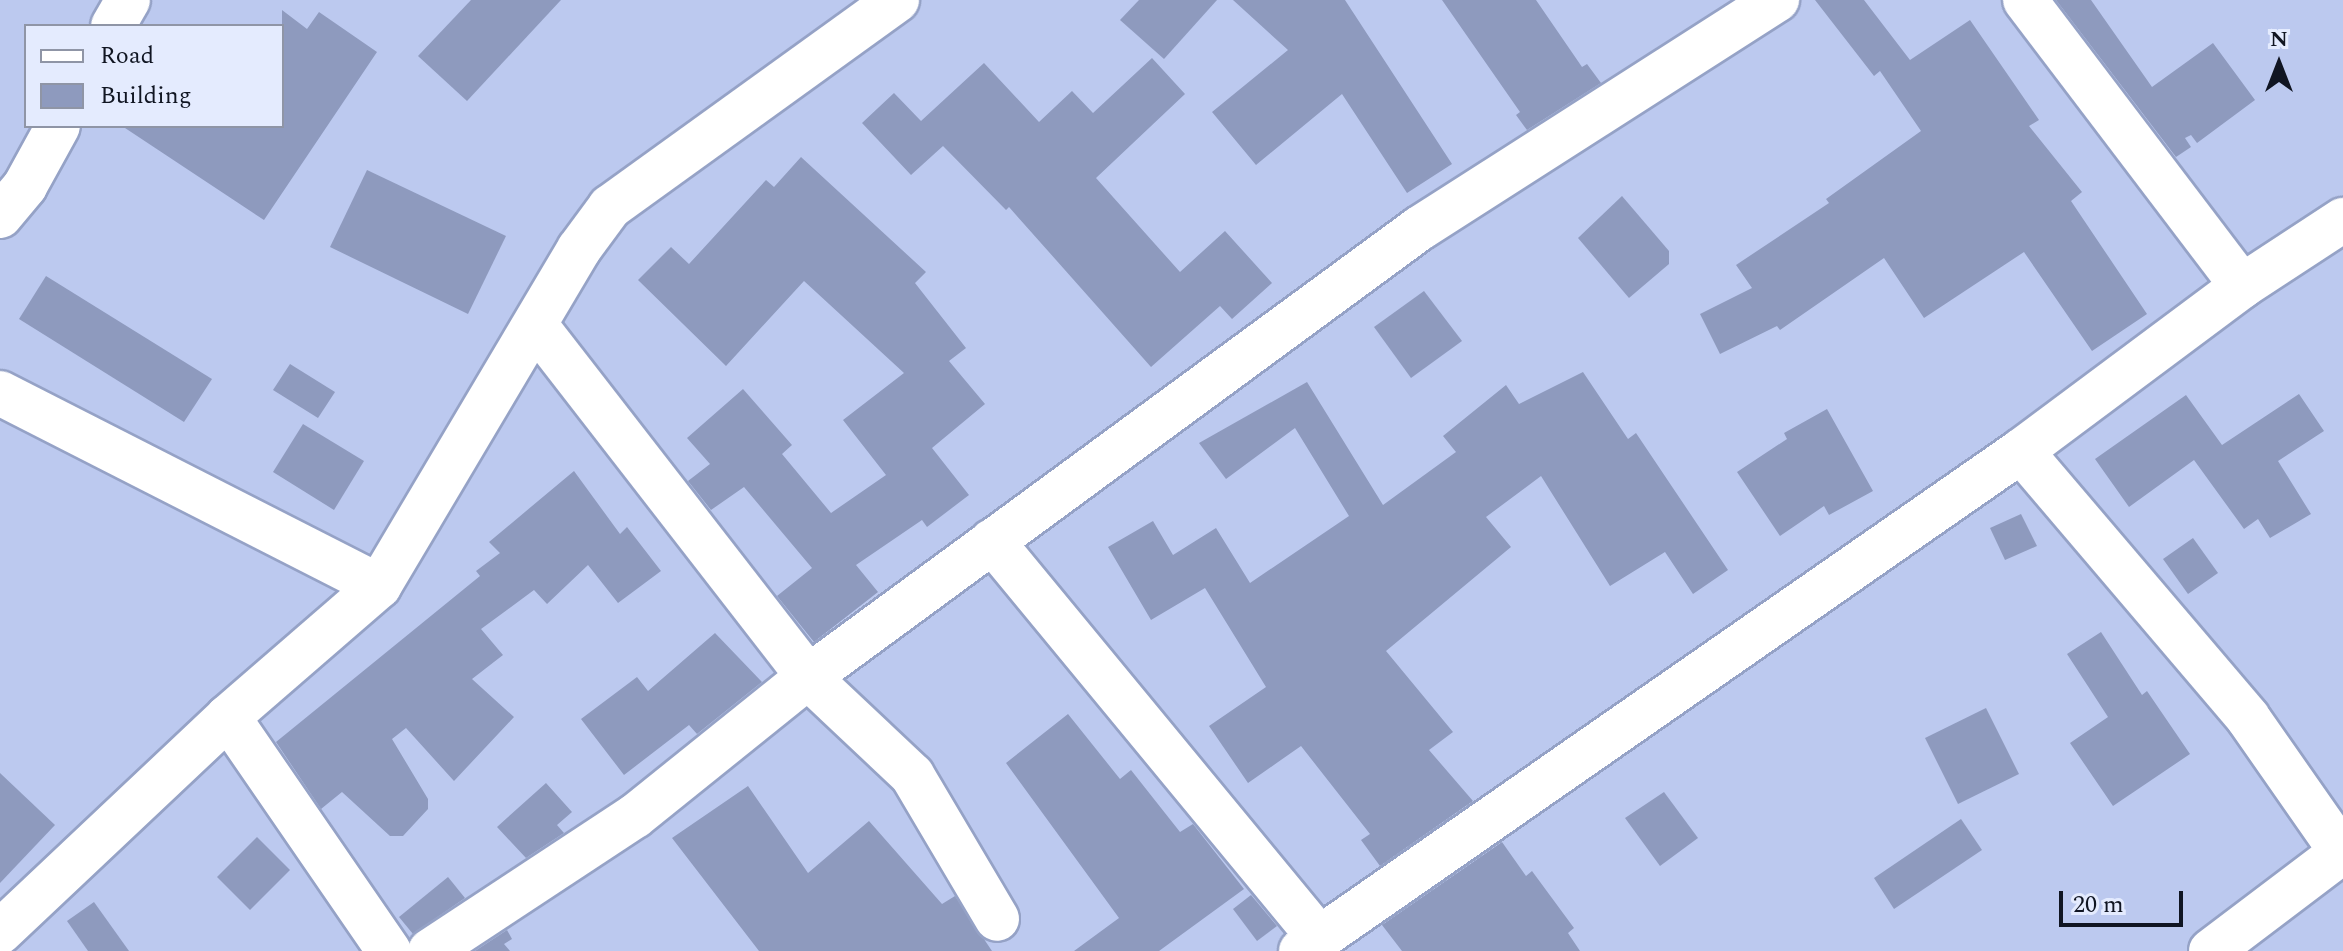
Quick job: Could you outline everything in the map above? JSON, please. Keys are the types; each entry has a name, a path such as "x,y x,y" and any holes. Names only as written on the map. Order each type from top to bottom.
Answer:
{"street":[{"path":"114,24 128,0"},
{"path":"0,932 228,717 379,586 537,327 579,249 610,207 897,0"},
{"path":"430,951 635,816 808,677 1420,228 1777,0"},
{"path":"2025,0 2242,286"},
{"path":"0,216 25,186 57,128"},
{"path":"992,541 1311,945 2021,451 2242,286 2343,220"},
{"path":"537,327 808,677 912,775 997,919"},
{"path":"0,393 379,586"},
{"path":"2021,451 2248,718 2342,853 2211,951"},
{"path":"228,717 389,951"}],"building":[{"path":"471,0 561,0 467,101 418,56"},
{"path":"1139,0 1217,0 1164,59 1120,20"},
{"path":"1233,0 1345,0 1452,164 1407,193 1342,94 1256,165 1212,112 1288,50"},
{"path":"1442,0 1536,0 1582,67 1587,64 1601,83 1527,130 1516,115 1520,112"},
{"path":"1815,0 1864,0 1910,60 1970,20 2039,120 2029,126 2082,192 2071,201 2147,314 2092,351 2024,252 1924,318 1884,258 1780,330 1777,326 1720,354 1700,314 1752,288 1736,265 1829,203 1826,199 1921,131 1880,71 1874,76"},
{"path":"2056,0 2091,0 2152,87 2213,43 2255,100 2197,143 2191,135 2185,138 2191,147 2176,157"},
{"path":"282,10 307,29 319,12 377,52 264,220 125,128 284,128"},
{"path":"1152,58 1185,94 1096,178 1180,272 1225,231 1272,283 1232,319 1220,306 1151,367 1009,207 1006,210 943,146 911,175 862,123 894,93 921,121 984,63 1039,122 1072,91 1093,113"},
{"path":"801,157 926,272 915,283 966,348 949,361 985,404 932,448 969,495 927,527 922,520 856,565 878,592 814,642 777,596 812,568 744,487 711,510 688,481 710,464 687,438 743,389 792,445 782,454 831,513 886,475 843,420 904,373 804,281 726,366 638,280 671,247 689,264 766,180 774,187"},
{"path":"367,170 506,236 468,314 330,247"},
{"path":"1622,196 1669,251 1669,264 1629,298 1578,238"},
{"path":"46,276 212,379 184,422 19,319"},
{"path":"1424,291 1462,341 1411,378 1374,327"},
{"path":"290,364 335,392 318,418 273,390"},
{"path":"1583,372 1628,439 1636,433 1728,570 1693,594 1665,552 1610,586 1541,476 1486,517 1511,547 1386,651 1453,732 1429,750 1473,801 1380,866 1361,840 1370,834 1301,746 1248,783 1209,726 1266,687 1205,588 1151,620 1108,547 1153,521 1173,555 1216,528 1250,583 1349,516 1295,428 1226,479 1199,443 1307,382 1383,505 1456,452 1443,436 1506,385 1519,404"},
{"path":"2299,394 2324,431 2278,461 2311,514 2270,538 2258,519 2244,529 2194,460 2129,507 2095,459 2186,395 2222,445"},
{"path":"1827,409 1873,491 1829,515 1824,506 1780,536 1737,472 1787,439 1784,433"},
{"path":"303,424 364,461 334,510 273,472"},
{"path":"574,471 620,534 627,527 661,571 618,603 588,565 547,604 534,590 481,629 503,655 472,679 514,717 454,781 406,728 392,739 428,799 428,809 403,836 390,836 342,792 321,809 276,742 480,576 476,571 500,553 489,542"},
{"path":"2021,514 2037,546 2005,560 1990,528"},
{"path":"2193,538 2218,573 2188,594 2163,559"},
{"path":"2101,632 2142,695 2147,691 2190,754 2113,806 2070,743 2108,717 2067,654"},
{"path":"715,633 762,682 697,734 689,725 624,775 581,719 637,677 648,691"},
{"path":"1986,708 2019,774 1958,804 1925,738"},
{"path":"1068,714 1120,779 1131,770 1180,832 1193,824 1244,889 1159,951 1074,951 1119,918 1006,763"},
{"path":"0,773 55,825 0,883"},
{"path":"546,783 572,812 557,825 564,833 526,858 497,827"},
{"path":"748,786 808,873 869,821 942,904 955,896 992,951 759,951 672,838"},
{"path":"1664,792 1698,838 1660,866 1625,818"},
{"path":"1961,819 1982,850 1894,909 1874,878"},
{"path":"257,837 290,870 250,910 217,877"},
{"path":"1502,842 1526,876 1532,871 1574,928 1568,933 1580,951 1402,951 1382,925"},
{"path":"448,877 465,898 413,934 399,917"},
{"path":"1251,895 1277,926 1257,941 1233,909"},
{"path":"94,902 129,951 88,951 67,921"},
{"path":"507,930 512,939 504,944 510,951 475,951"}]}
